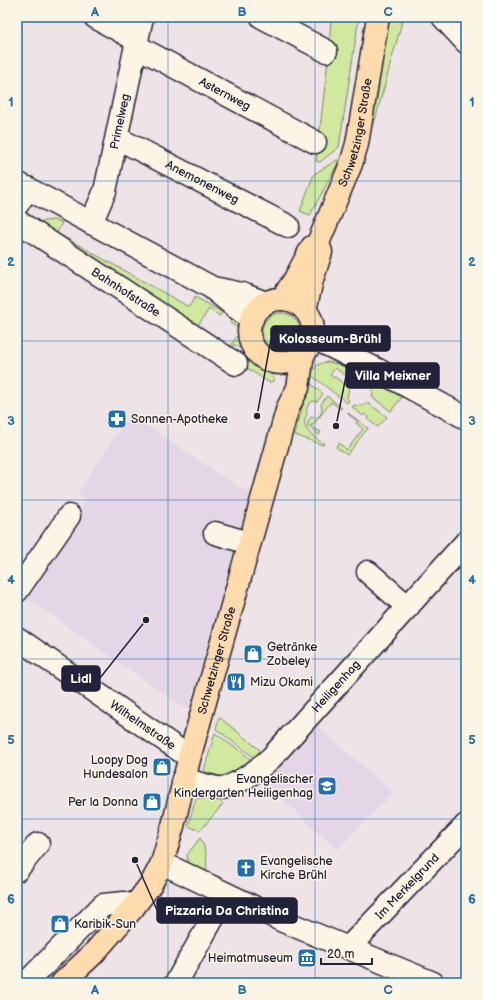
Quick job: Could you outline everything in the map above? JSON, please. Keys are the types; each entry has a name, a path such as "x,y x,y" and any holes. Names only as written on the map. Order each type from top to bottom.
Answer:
{"main road":[{"name":"Schwetzinger Straße","path":"266,307 295,279 311,248 318,243 351,164 357,144 378,17"},
{"name":"Schwetzinger Straße","path":"305,310 320,252 318,243"},
{"path":"290,301 298,304 305,310 312,323 308,346 295,360 286,363 276,363 267,360 253,347 250,338 250,328 266,307 290,301"},
{"name":"Schwetzinger Straße","path":"62,983 93,954 132,908 151,884 162,863 173,826 190,755 249,543 288,407 298,388 308,346"},
{"name":"Schwetzinger Straße","path":"276,363 284,382 288,407"}],"street":[{"name":"Asternweg","path":"95,17 136,43 315,142"},
{"name":"Primelweg","path":"91,223 106,191 142,17"},
{"path":"262,17 326,51"},
{"path":"443,17 466,42"},
{"name":"Anemonenweg","path":"117,138 288,226"},
{"path":"21,192 91,223 211,287 242,294 266,307"},
{"name":"Bahnhofstraße","path":"17,221 236,364"},
{"path":"308,346 378,370 466,418"},
{"path":"17,591 70,516"},
{"path":"215,533 249,543"},
{"name":"Heiligenhag","path":"184,779 218,788 233,785 262,766 466,542"},
{"path":"368,572 408,607"},
{"name":"Wilhelmstraße","path":"17,638 182,752 190,755"},
{"name":"Im Merkelgrund","path":"349,947 466,825"},
{"path":"17,870 38,844"},
{"path":"162,863 283,921 433,983"},
{"path":"176,983 226,894"},
{"path":"26,983 103,905 124,903 132,908"}],"shaded area":[{"path":"130,414 238,487 251,492 188,710 22,595 87,500 77,494"},
{"name":"Evangelischer Kindergarten Heiligenhag","path":"313,722 393,793 337,850 261,779"}],"green space":[{"path":"331,17 359,17 339,147 320,162 316,161 329,52"},
{"path":"397,17 403,18 374,124 371,124 387,26"},
{"path":"337,160 339,161 310,215 300,211 314,174"},
{"path":"56,220 62,223 57,233 189,307 195,297 222,312 220,316 209,309 197,327 37,227 43,221"},
{"path":"277,313 285,313 292,316 297,321 300,332 297,343 292,348 285,351 277,351 270,348 265,343 262,336 262,328 265,321 270,316"},
{"path":"234,315 242,322 243,339 249,353 275,380 268,382 241,364 247,353 234,344 227,355 229,348 241,330 230,323"},
{"path":"328,362 342,365 367,379 363,382 355,382 335,368 330,375 349,388 347,397 349,401 347,403 311,375 317,366"},
{"path":"309,382 323,394 317,402 313,401 308,405 305,424 308,432 324,444 323,445 295,435"},
{"path":"375,383 402,397 391,411 372,397 372,387"},
{"path":"327,396 342,408 341,409 331,402 313,425 311,425 311,427 321,432 319,435 308,427 308,421 311,417 316,418 321,414 321,404"},
{"path":"368,403 387,417 378,427 367,419 369,417 365,414 363,416 352,407 354,405 361,406"},
{"path":"348,413 368,428 347,455 336,447 339,443 347,450 363,429"},
{"path":"219,717 265,754 255,758 216,729"},
{"path":"215,733 252,760 227,778 206,772 204,770"},
{"path":"196,798 219,800 223,804 200,831 188,826"},
{"path":"200,838 206,855 206,873 189,866 187,855"}],"place":[{"name":"Kolosseum-Brühl","path":"257,416"},
{"name":"Sonnen-Apotheke","path":"117,419"},
{"name":"Villa Meixner","path":"336,426"},
{"name":"Lidl","path":"146,620"},
{"name":"Getränke Zobeley","path":"253,654"},
{"name":"Mizu Okami","path":"236,682"},
{"name":"Loopy Dog Hundesalon","path":"162,767"},
{"name":"Evangelischer Kindergarten Heiligenhag","path":"327,786"},
{"name":"Per la Donna","path":"152,802"},
{"name":"Pizzaria Da Christina","path":"135,860"},
{"name":"Evangelische Kirche Brühl","path":"246,868"},
{"name":"Karibik-Sun","path":"60,924"},
{"name":"Heimatmuseum","path":"307,958"}]}
